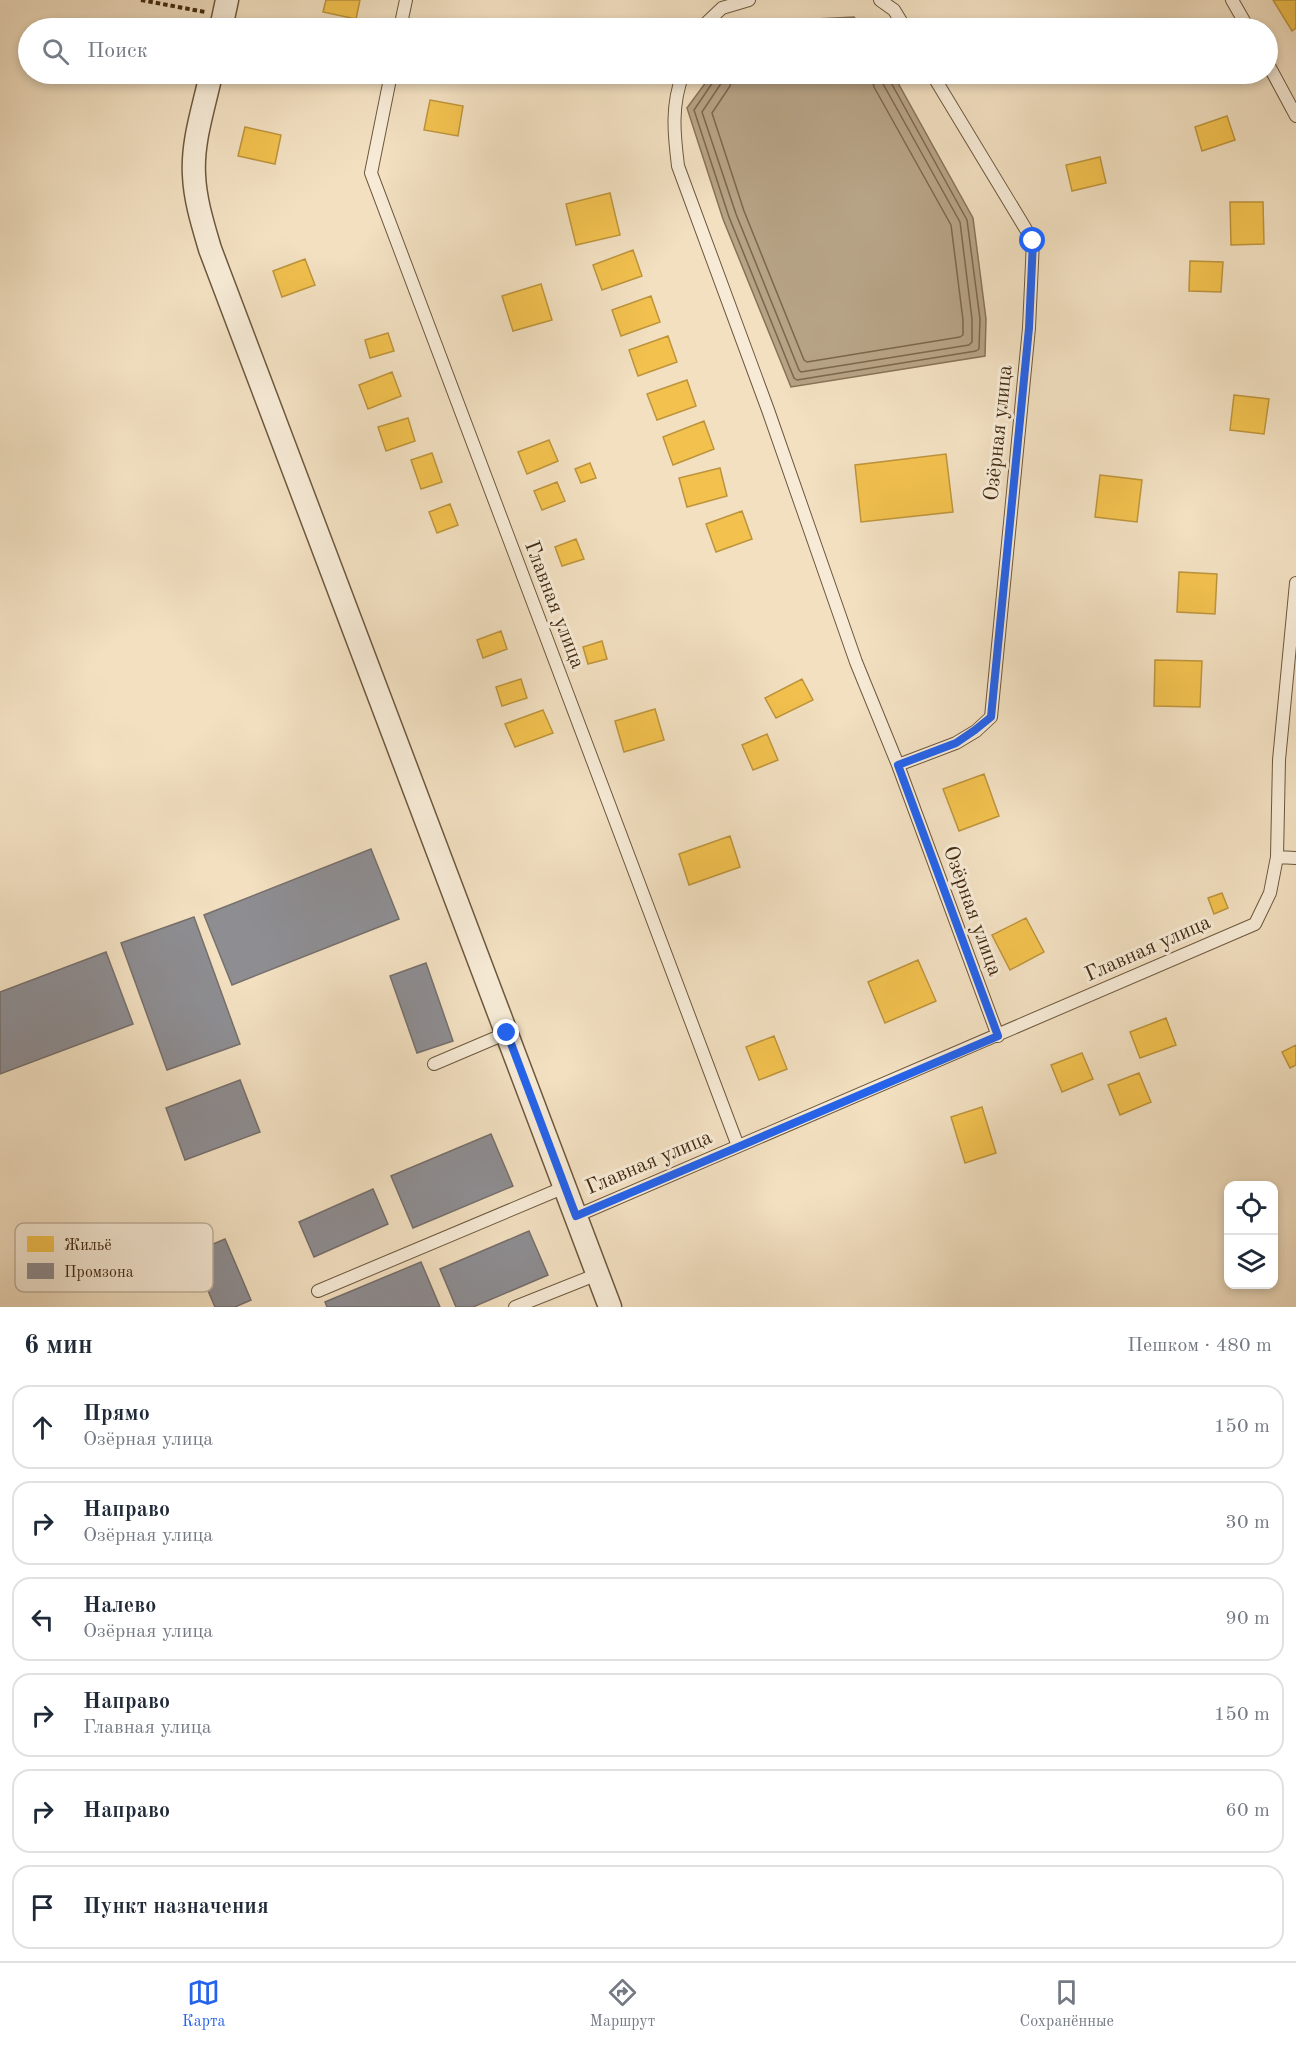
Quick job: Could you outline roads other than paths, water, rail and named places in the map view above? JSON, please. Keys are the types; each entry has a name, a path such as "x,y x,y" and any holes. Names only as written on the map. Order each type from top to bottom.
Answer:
{"street":[{"path":"214,18 227,0"},
{"path":"209,84 195,145 194,176 199,209 210,249 610,1307"}],"lane":[{"path":"402,18 406,0"},
{"path":"712,18 723,8 748,0"},
{"path":"880,0 894,10 899,18"},
{"path":"1232,0 1242,18"},
{"path":"1278,83 1296,116"},
{"name":"Главная улица","path":"389,84 370,173 738,1146"},
{"name":"Озёрная улица","path":"679,84 676,93 673,130 678,166 768,410 856,662 898,765 998,1036"},
{"name":"Озёрная улица","path":"898,765 956,743 991,717 1029,328 1033,241 938,84"},
{"name":"Главная улица","path":"576,1216 1255,924 1270,893 1276,857 1279,760 1296,583"},
{"path":"1276,857 1296,858"},
{"path":"434,1064 507,1033"},
{"path":"318,1291 565,1187"},
{"path":"515,1307 598,1274"}],"water":[{"path":"705,84 899,84 973,218 986,319 985,356 791,387 723,219 687,108"}]}
